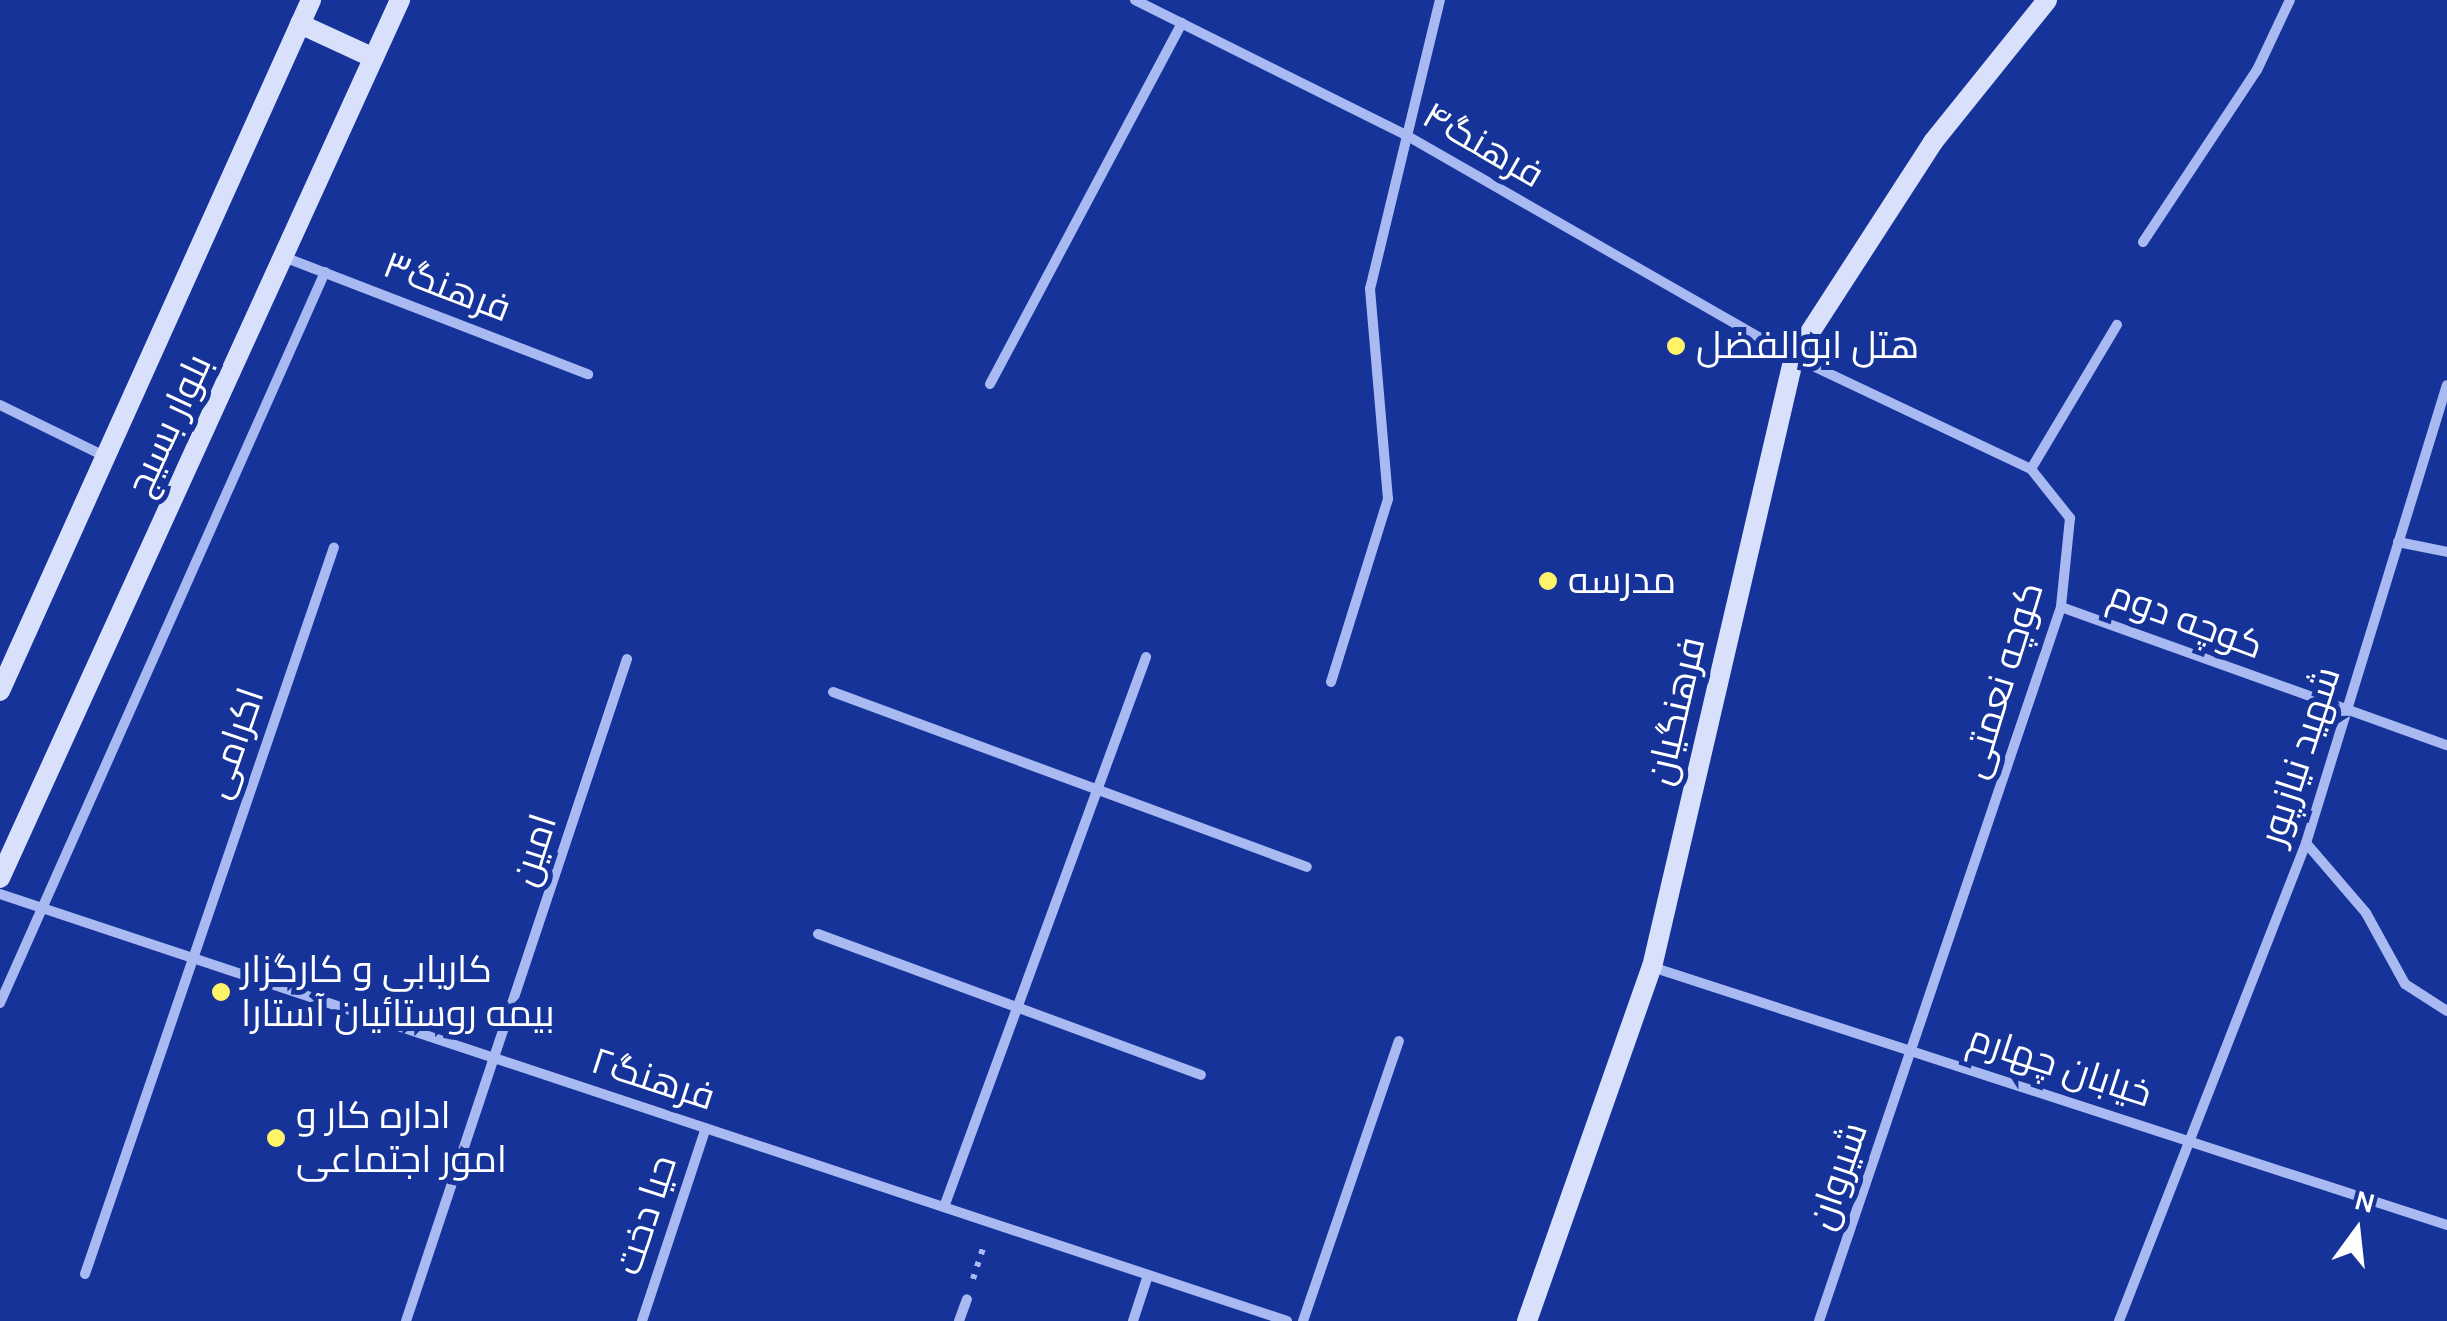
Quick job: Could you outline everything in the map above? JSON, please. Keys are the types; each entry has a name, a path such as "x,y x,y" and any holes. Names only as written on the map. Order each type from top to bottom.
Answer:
{"main road":[{"name":"بلوار بسیج","path":"0,692 311,0"},
{"name":"بلوار بسیج","path":"0,878 400,0"},
{"name":"فرهنگیان","path":"1527,1321 1652,967 1794,357 1932,142 2047,0"},
{"path":"300,24 374,58"}],"street":[{"name":"فرهنگ۴","path":"1135,0 1404,134 1794,357"},
{"path":"1331,682 1388,498 1370,290 1404,134 1440,0"},
{"path":"2143,242 2256,70 2290,0"},
{"path":"990,384 1182,24"},
{"name":"فرهنگ۳","path":"284,257 588,374"},
{"path":"0,1004 325,272"},
{"path":"2030,469 2117,326"},
{"name":"کوچه نعمتی","path":"1794,357 2030,469 2070,518 2062,606 1913,1050"},
{"name":"شهید نیازپور","path":"2119,1321 2186,1138 2306,843 2447,385"},
{"path":"0,405 104,456"},
{"path":"2398,542 2447,552"},
{"name":"اکرامی","path":"85,1274 334,547"},
{"name":"کوچه دوم","path":"2062,606 2447,745"},
{"path":"944,1207 1146,658"},
{"name":"امین","path":"406,1321 498,1059 627,659"},
{"path":"833,692 1307,867"},
{"path":"2306,843 2366,913 2405,984 2447,1011"},
{"name":"فرهنگ۲","path":"0,894 1287,1321"},
{"path":"818,934 1201,1075"},
{"name":"خیابان چهارم","path":"1652,967 2447,1225"},
{"path":"1303,1321 1399,1042"},
{"name":"شیروان","path":"1819,1321 1913,1050"},
{"name":"حیا دخت","path":"642,1321 706,1128"},
{"path":"1132,1321 1148,1275"},
{"path":"959,1321 967,1299"}],"path":[{"path":"967,1299 992,1223"}],"place":[{"name":"هتل ابوالفضل","path":"1676,346"},
{"name":"مدرسه","path":"1548,581"},
{"name":"کاریابی و کارگزار بیمه روستائیان آستارا","path":"221,992"},
{"name":"اداره کار و امور اجتماعی","path":"276,1138"}]}
